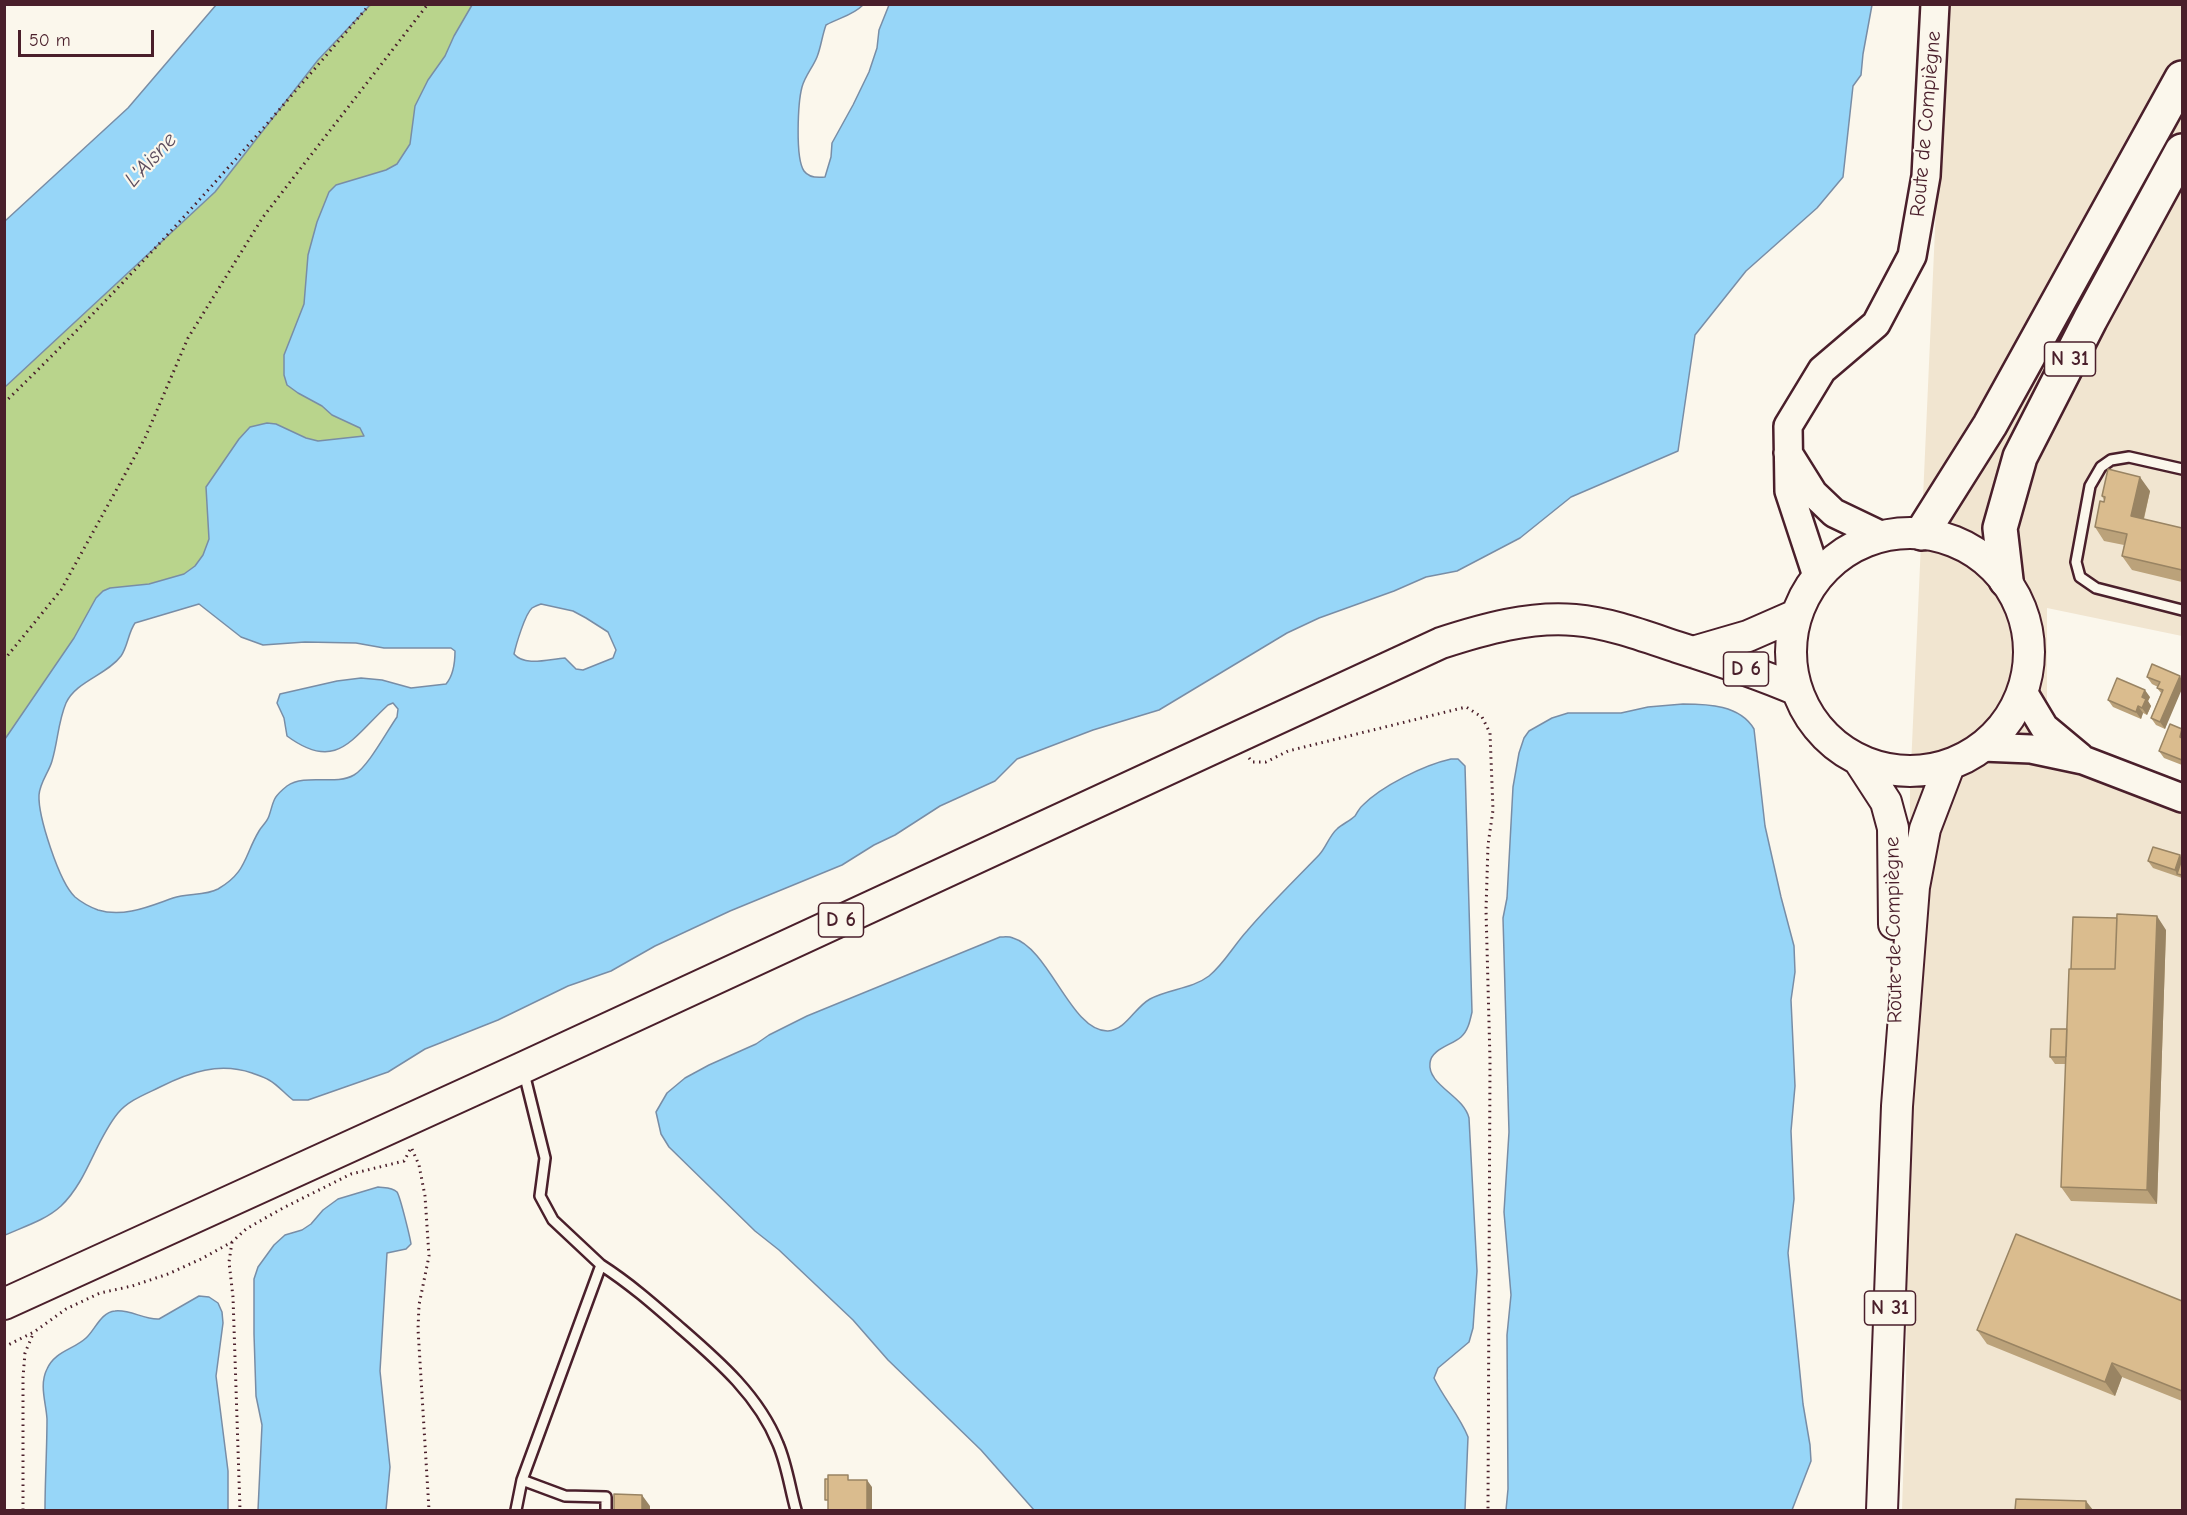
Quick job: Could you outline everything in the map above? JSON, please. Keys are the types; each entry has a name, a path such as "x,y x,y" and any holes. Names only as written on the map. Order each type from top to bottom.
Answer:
{"highway":[{"name":"N 31","path":"1922,533 1990,425 2182,78"},
{"name":"N 31","path":"2006,580 2000,528 2020,457 2090,320 2182,151"}],"main road":[{"name":"Route de Compiègne","path":"1817,576 1789,491 1788,426 1822,370 1876,324 1912,256 1926,176 1935,4"},
{"path":"1788,452 1813,493 1834,513 1881,535"},
{"path":"1922,533 1969,548 2006,580 2024,615 2030,654 2023,692 2010,719 1982,747 1971,756 1949,766 1904,772 1860,762 1839,749 1822,734 1809,715 1797,690 1790,654 1796,615 1817,576 1849,549 1881,535 1922,533"},
{"name":"D 6","path":"1693,652 1748,636 1796,615"},
{"name":"D 6","path":"4,1304 522,1068 1441,643 1487,628 1534,621 1575,620 1628,631 1752,670 1797,690"},
{"path":"2023,692 2044,727 2083,760"},
{"path":"1982,747 2031,749 2083,760 2182,798"},
{"name":"Route de Compiègne","path":"1860,762 1886,802 1893,828 1897,1106"},
{"name":"Route de Compiègne","path":"1882,1510 1897,1106 1914,887 1924,829 1949,766"}],"lane":[{"path":"2182,469 2129,457 2111,459 2101,467 2090,486 2076,562 2080,577 2097,588 2182,610"},
{"path":"522,1068 545,1158 540,1196 553,1220 601,1265 630,1284 726,1367 749,1396 779,1445 796,1510"},
{"path":"516,1510 522,1480 601,1265"},
{"path":"522,1480 565,1496 606,1497 606,1510"}],"path":[{"path":"4,403 69,340 164,240 370,4"},
{"path":"4,660 61,590 145,438 188,338 263,217 428,4"},
{"path":"1240,735 1246,754 1252,762 1266,762 1288,751 1466,707 1482,717 1490,733 1493,810 1488,845 1486,910 1490,1060 1488,1510"},
{"path":"4,1347 34,1332 66,1309 100,1293 132,1286 168,1274 232,1242 255,1223 351,1174 404,1161 411,1148 419,1165 429,1256 419,1305 417,1329 429,1510"},
{"path":"232,1242 229,1262 233,1297 240,1510"},
{"path":"23,1510 23,1377 25,1353 34,1332"}],"shaded area":[{"path":"1945,5 2182,5 2182,636 2047,608 2047,718 2088,748 2182,787 2182,1510 1902,1510 1906,1388 1910,789"}],"green space":[{"path":"370,5 594,5 395,522 109,611 5,789 5,387 215,192 318,60"}],"water":[{"name":"L'Aisne","path":"216,5 370,5 318,60 215,192 5,387 5,221 128,108"},
{"path":"472,5 863,5 826,25 817,57 802,87 798,130 801,164 808,175 825,177 831,157 832,143 869,72 877,48 879,30 889,5 1872,5 1861,75 1853,86 1843,177 1817,208 1746,271 1695,335 1678,451 1571,497 1520,538 1457,571 1426,577 1319,618 1287,633 1159,710 1093,730 1017,759 995,781 940,806 842,865 730,911 655,946 611,971 568,986 498,1020 425,1049 388,1072 308,1100 293,1100 269,1080 252,1073 228,1068 194,1073 143,1095 118,1113 103,1136 85,1173 61,1206 41,1219 5,1235 5,739 74,638 96,598 103,591 110,588 149,584 184,574 195,566 203,555 209,539 206,487 250,427 267,423 276,424 318,441 364,436 360,428 332,415 322,406 287,385 284,375 284,355 304,304 308,255 317,222 329,192 336,185 386,170 397,164 410,144 415,106 428,80 445,56","holes":["199,604 241,637 263,645 305,642 356,643 384,648 451,648 455,651 453,669 446,684 411,688 382,680 361,678 280,694 277,703 284,718 287,736 304,747 319,751 331,751 343,747 388,705 393,703 398,709 397,717 371,757 354,775 338,780 303,780 282,790 274,800 268,818 254,840 240,870 218,889 207,893 178,896 127,912 98,910 77,899 62,878 42,818 39,795 52,761 63,710 77,689 115,663 121,656 135,623","541,604 573,611 608,632 616,650 613,658 583,670 576,669 565,658 545,661 519,658 514,654 524,623 529,611"]},
{"path":"1683,704 1713,706 1732,711 1741,715 1754,729 1765,826 1794,946 1795,972 1791,1000 1795,1086 1791,1131 1794,1199 1788,1253 1811,1461 1792,1510 1506,1510 1508,1489 1507,1335 1511,1295 1504,1212 1509,1132 1503,918 1507,898 1513,787 1519,753 1529,731 1552,718 1568,713 1621,713 1648,707"},
{"path":"1451,759 1458,759 1465,766 1472,1012 1463,1035 1434,1054 1430,1063 1434,1078 1460,1103 1469,1118 1477,1271 1473,1328 1469,1342 1438,1368 1434,1378 1468,1437 1465,1510 1034,1510 981,1450 888,1360 853,1320 779,1250 755,1231 669,1147 661,1134 656,1112 667,1093 685,1078 756,1044 807,1016 1000,937 1011,937 1026,945 1050,973 1071,1005 1095,1028 1114,1030 1125,1023 1150,999 1195,984 1209,976 1255,921 1321,852 1334,832 1355,816 1360,807 1371,798 1404,777"},
{"path":"378,1187 390,1188 397,1192 411,1244 406,1249 387,1253 380,1371 390,1467 386,1510 258,1510 262,1425 256,1396 254,1279 258,1267 274,1245 285,1235 302,1230 311,1224 323,1210 338,1199"},
{"path":"199,1296 209,1297 218,1303 222,1312 223,1323 216,1376 228,1471 228,1510 45,1510 47,1419 43,1381 50,1363 59,1354 86,1338 102,1318 110,1312 121,1311 159,1319"}],"building":[{"path":"2108,469 2140,477 2131,516 2182,528 2182,570 2122,556 2127,534 2095,527 2100,501 2104,502 2105,497 2102,496"},
{"path":"2152,664 2180,676 2160,722 2151,718 2163,690 2157,688 2160,682 2147,677"},
{"path":"2117,678 2145,690 2142,697 2146,699 2142,708 2138,706 2136,712 2108,700"},
{"path":"2170,724 2182,729 2180,737 2182,738 2182,760 2159,751"},
{"path":"2153,847 2180,855 2175,870 2148,861"},
{"path":"2182,859 2182,875 2177,874"},
{"path":"2117,914 2157,916 2147,1190 2061,1187 2069,969 2115,969"},
{"path":"2073,917 2117,918 2115,969 2071,969"},
{"path":"2051,1029 2067,1029 2066,1057 2050,1057"},
{"path":"2016,1234 2182,1301 2182,1391 2112,1363 2105,1382 1977,1330"},
{"path":"828,1475 848,1475 848,1480 867,1480 867,1510 828,1510"},
{"path":"825,1479 828,1479 828,1500 825,1500"},
{"path":"614,1494 642,1495 642,1510 614,1510"},
{"path":"2016,1499 2086,1501 2086,1510 2015,1510"}]}
